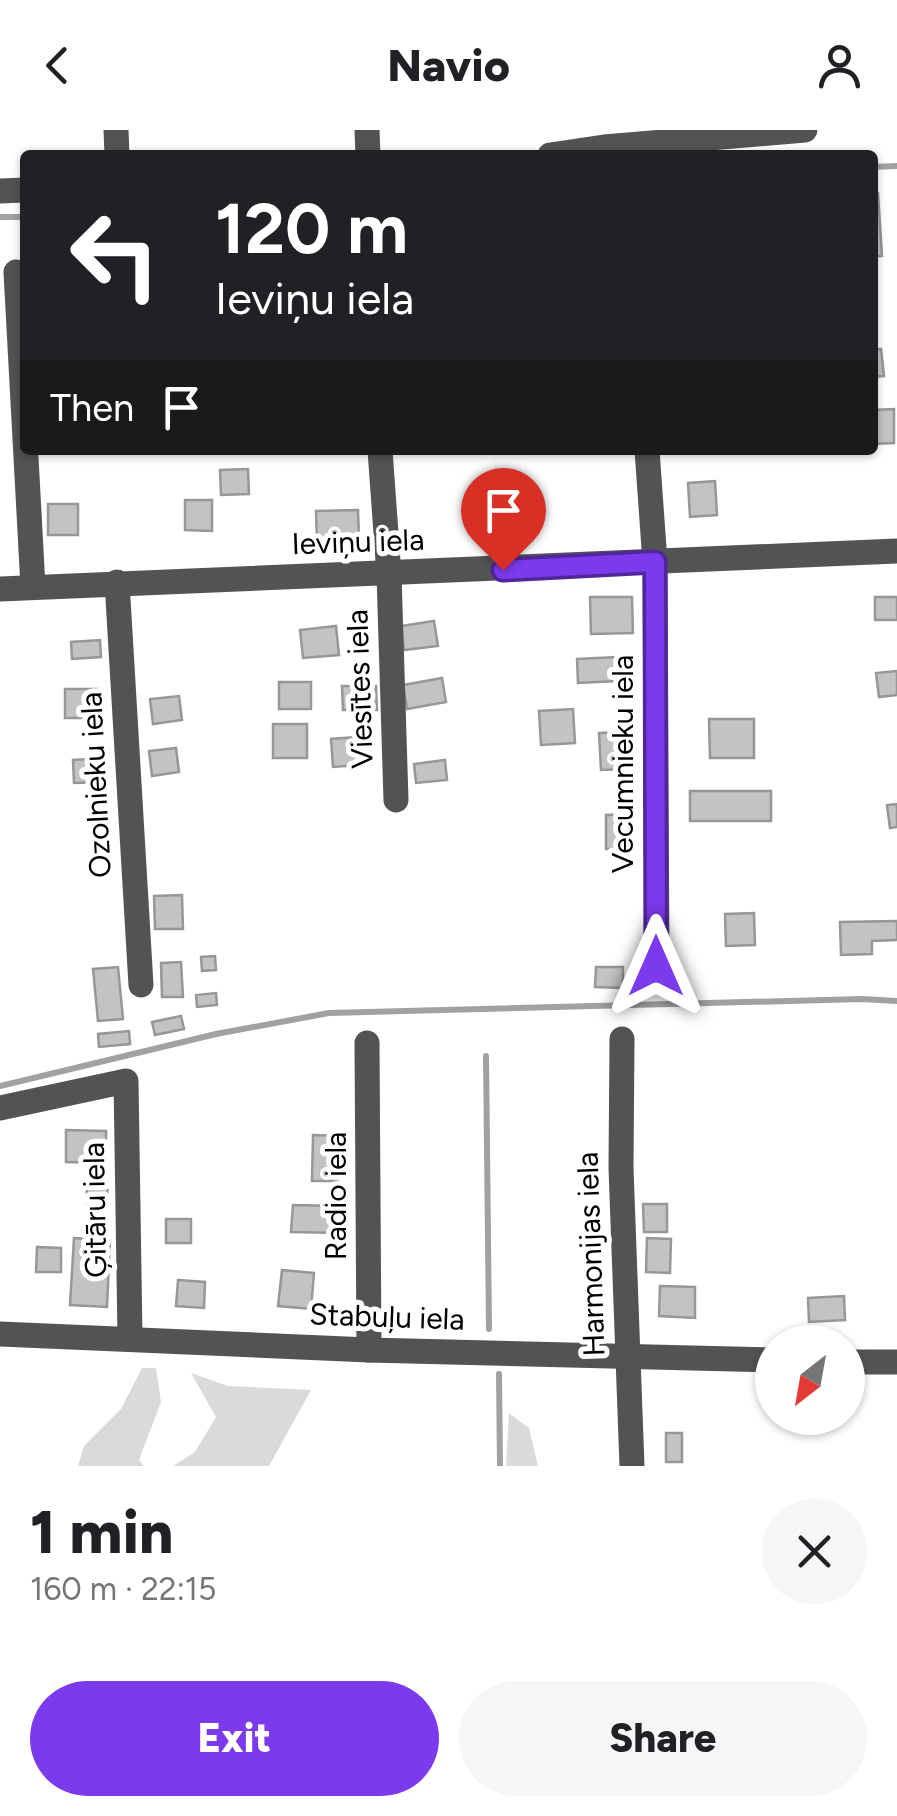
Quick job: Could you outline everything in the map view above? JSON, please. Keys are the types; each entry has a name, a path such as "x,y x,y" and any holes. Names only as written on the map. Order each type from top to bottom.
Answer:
{"street":[{"path":"566,150 604,138 805,130"},
{"path":"16,272 11,407 33,587"},
{"name":"Viesītes iela","path":"380,455 396,800"},
{"name":"Vecumnieku iela","path":"647,455 655,562 656,966"},
{"name":"Ieviņu iela","path":"0,589 117,582 388,576 897,552"},
{"name":"Ozolnieku iela","path":"117,582 140,985"},
{"name":"Harmonijas iela","path":"622,1040 621,1168 632,1466"},
{"name":"Radio iela","path":"368,1043 370,1350"},
{"name":"Ģitāru iela","path":"0,1108 126,1081 130,1338"},
{"name":"Stabuļu iela","path":"0,1334 370,1350 755,1360"},
{"path":"865,1362 897,1362"}],"shaded area":[{"path":"142,1368 156,1368 161,1402 139,1460 144,1466 78,1466 84,1446 121,1409"},
{"path":"191,1373 228,1386 311,1390 269,1466 173,1466 195,1452 216,1417"},
{"path":"509,1413 529,1428 538,1466 506,1466"}],"building":[{"path":"878,193 882,256 878,256"},
{"path":"881,349 884,376 878,376"},
{"path":"894,409 894,443 878,444 878,410"},
{"path":"248,469 249,494 221,495 220,470"},
{"path":"715,481 717,515 690,517 688,483"},
{"path":"185,500 212,500 212,531 185,530"},
{"path":"48,504 78,504 78,535 48,535"},
{"path":"358,510 359,540 317,541 316,511"},
{"path":"590,597 632,597 633,633 591,634"},
{"path":"875,597 897,597 897,620 875,620"},
{"path":"434,621 438,646 404,650 401,626"},
{"path":"336,626 339,655 303,658 300,630"},
{"path":"100,640 101,657 72,659 71,642"},
{"path":"617,657 618,681 578,683 577,659"},
{"path":"897,671 897,695 879,697 876,673"},
{"path":"442,678 446,702 407,709 403,685"},
{"path":"279,682 311,682 311,709 279,709"},
{"path":"342,686 376,686 377,710 343,710"},
{"path":"65,689 97,689 97,718 65,718"},
{"path":"179,696 182,720 153,724 150,699"},
{"path":"573,709 575,743 541,745 539,711"},
{"path":"709,719 754,719 754,758 710,758"},
{"path":"273,724 307,724 307,758 273,758"},
{"path":"624,732 625,769 601,770 599,733"},
{"path":"369,736 371,764 333,767 331,739"},
{"path":"176,748 179,772 152,776 149,751"},
{"path":"107,758 108,782 74,783 73,760"},
{"path":"445,760 447,780 416,783 414,764"},
{"path":"690,791 771,791 771,821 690,821"},
{"path":"897,804 897,827 890,828 887,805"},
{"path":"631,814 632,849 606,849 606,815"},
{"path":"182,895 183,929 155,929 154,896"},
{"path":"754,913 755,945 726,946 725,914"},
{"path":"897,921 897,940 872,941 872,954 841,955 840,922"},
{"path":"215,956 216,970 202,971 201,957"},
{"path":"181,962 183,997 162,997 161,963"},
{"path":"118,967 123,1019 98,1021 93,969"},
{"path":"596,967 623,967 623,988 595,987"},
{"path":"216,993 217,1005 197,1007 196,995"},
{"path":"181,1016 184,1029 155,1035 152,1022"},
{"path":"129,1031 130,1044 99,1047 98,1034"},
{"path":"66,1130 106,1131 106,1163 66,1162"},
{"path":"313,1135 339,1136 338,1181 312,1181"},
{"path":"107,1180 108,1207 88,1208 86,1181"},
{"path":"643,1204 667,1204 667,1232 644,1232"},
{"path":"293,1205 338,1206 338,1233 291,1232"},
{"path":"166,1219 191,1219 191,1243 166,1243"},
{"path":"74,1238 110,1240 107,1307 70,1305"},
{"path":"647,1238 671,1239 670,1273 646,1272"},
{"path":"37,1247 61,1248 61,1272 36,1272"},
{"path":"282,1270 314,1273 311,1309 278,1306"},
{"path":"178,1280 205,1282 204,1308 176,1306"},
{"path":"660,1286 695,1287 695,1318 659,1316"},
{"path":"844,1296 845,1320 809,1322 808,1298"},
{"path":"666,1433 682,1433 682,1462 666,1462"}],"waterway":[{"path":"878,167 897,166"},
{"path":"0,217 20,217"},
{"path":"0,1086 216,1034 329,1013 897,1001"},
{"path":"486,1056 489,1329"},
{"path":"499,1374 500,1466"}],"route":[{"path":"503,570 655,562 656,966"}]}
